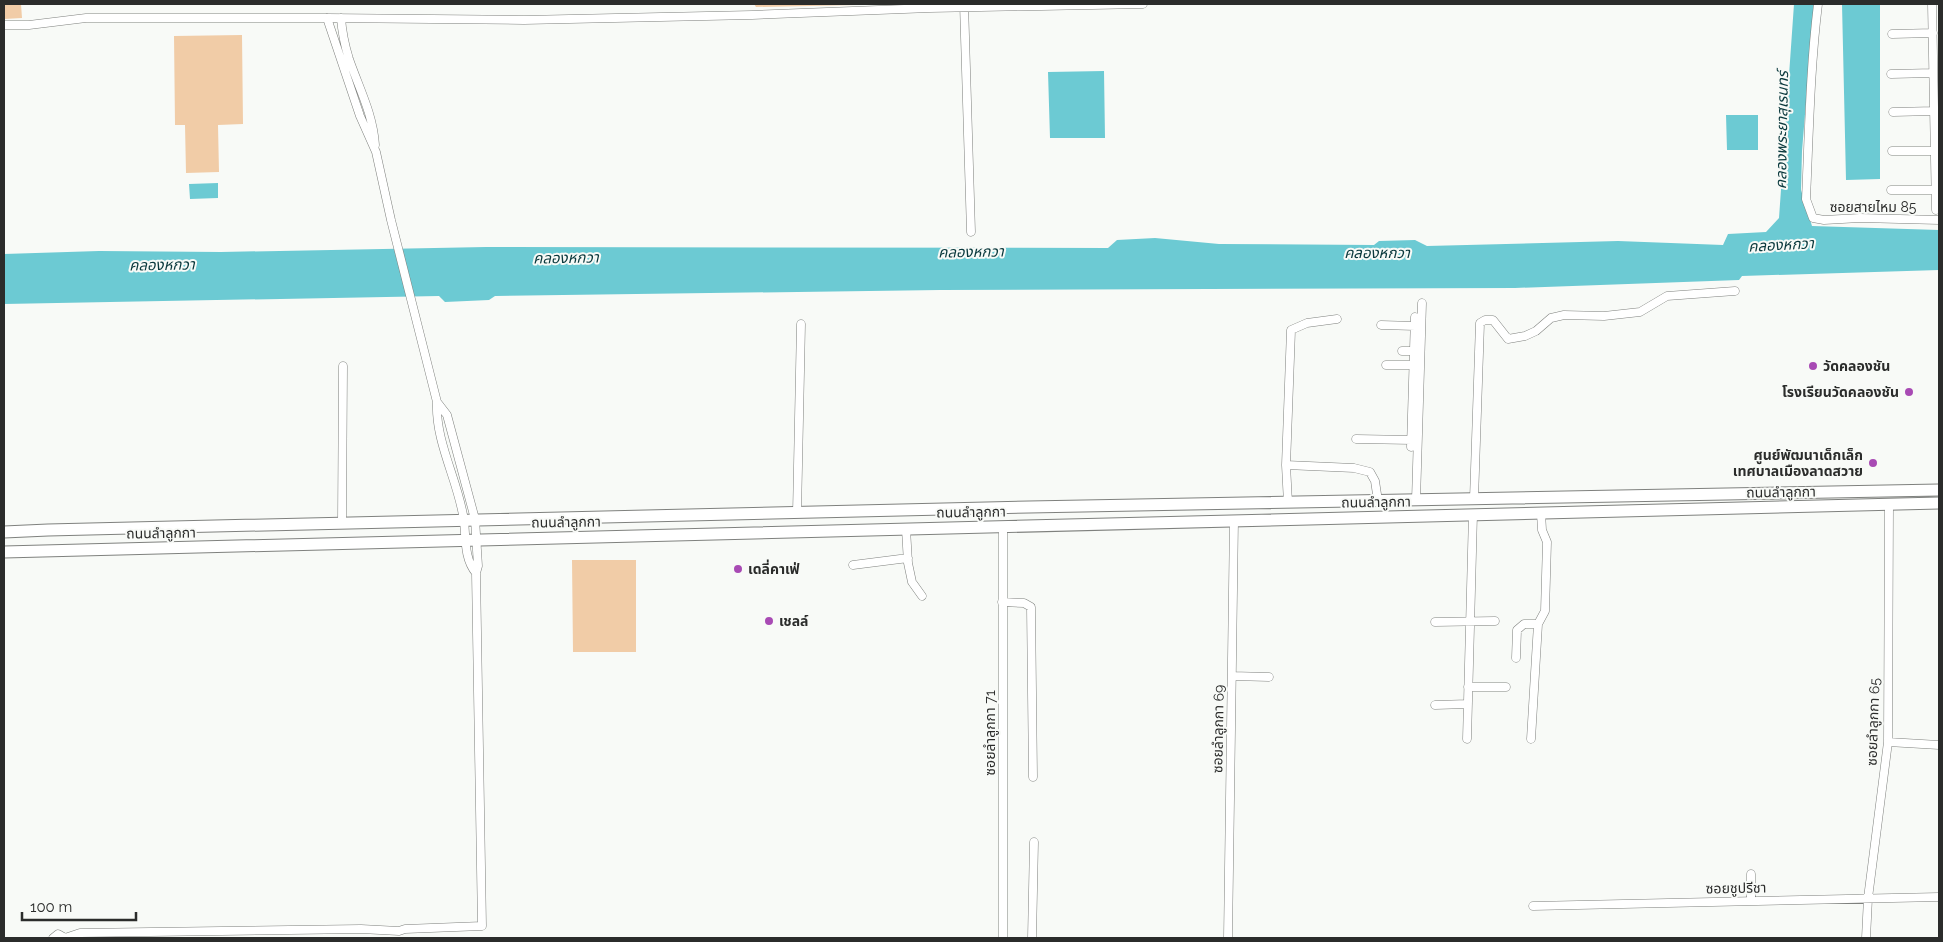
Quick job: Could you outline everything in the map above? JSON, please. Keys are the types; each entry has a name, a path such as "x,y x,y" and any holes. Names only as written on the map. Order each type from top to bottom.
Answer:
{"main road":[{"name":"ถนนลำลูกกา","path":"4,532 470,519 1939,490"},
{"path":"1329,518 1330,502"},
{"name":"ถนนลำลูกกา","path":"4,552 1939,503"}],"street":[{"path":"4,25 29,25 86,18 524,20 752,15 930,6 1143,4"},
{"name":"ซอยสายไหม 85","path":"1818,4 1813,45 1806,199 1813,218 1824,220 1860,218 1939,220"},
{"path":"1932,4 1936,210"},
{"path":"964,6 971,232"},
{"path":"327,18 360,116 376,152"},
{"path":"341,18 343,40 372,121 376,152 391,220 437,402 436,412 442,440 452,475 470,519"},
{"path":"1892,34 1933,33"},
{"path":"1891,74 1933,73"},
{"path":"1893,112 1934,111"},
{"path":"1892,151 1935,151"},
{"path":"1891,190 1936,190"},
{"path":"1474,499 1480,323 1485,320 1493,320 1508,339 1525,336 1536,331 1551,318 1564,314 1604,316 1640,312 1666,296 1735,291"},
{"path":"1413,500 1422,303"},
{"path":"1413,500 1412,440 1415,317"},
{"path":"1288,503 1286,465 1291,330 1306,322 1337,319"},
{"path":"797,513 801,324"},
{"path":"1381,325 1415,326"},
{"path":"1402,352 1414,351"},
{"path":"1386,365 1413,365"},
{"path":"342,523 343,366"},
{"path":"53,938 58,934 65,938 80,934 250,935 361,929 399,931 405,929 482,926 476,573 478,566 471,540 470,519 462,471 447,415 437,402"},
{"path":"442,440 452,436"},
{"path":"1356,439 1412,440"},
{"path":"1286,465 1354,468 1370,472 1376,481 1378,501"},
{"path":"452,475 462,471"},
{"name":"ซอยลำลูกกา 65","path":"1866,938 1868,898 1888,742 1888,505"},
{"path":"1531,739 1538,624 1545,611 1547,542 1542,530 1541,513"},
{"path":"1467,740 1473,514"},
{"name":"ซอยลำลูกกา 69","path":"1228,938 1234,520"},
{"name":"ซอยลำลูกกา 71","path":"1003,527 1003,938"},
{"path":"906,529 912,582 922,596"},
{"path":"853,565 908,558"},
{"path":"1002,602 1024,603 1031,607 1033,776"},
{"path":"1435,622 1495,621"},
{"path":"1516,658 1517,630 1524,624 1538,624"},
{"path":"1232,676 1269,677"},
{"path":"1468,687 1506,687"},
{"path":"1435,705 1468,704"},
{"path":"1888,742 1939,745"},
{"path":"1032,938 1034,842"},
{"path":"1751,874 1751,900"},
{"name":"ซอยชูปรีชา","path":"1533,906 1751,900 1939,898"}],"shaded area":[{"path":"4,4 21,4 22,18 4,19"},
{"path":"754,4 903,4 756,7"},
{"path":"242,35 243,124 218,125 219,172 186,173 185,125 175,125 174,36"},
{"path":"572,560 636,560 636,652 573,652"}],"water":[{"name":"คลองหกวา","path":"1794,4 1814,4 1802,151 1801,190 1812,226 1939,230 1939,270 1742,276 1739,280 1515,288 940,290 495,296 489,300 445,302 439,296 4,304 4,254 99,251 221,252 486,247 1108,248 1117,240 1155,238 1219,244 1374,245 1379,241 1415,240 1427,246 1618,241 1723,245 1728,234 1766,232 1779,218"},
{"path":"1842,4 1880,4 1880,179 1846,180"},
{"path":"1104,71 1105,138 1050,138 1048,72"},
{"path":"1726,115 1758,115 1758,150 1727,150"},
{"path":"218,183 218,198 190,199 189,184"}],"place":[{"name":"วัดคลองชัน","path":"1813,366"},
{"name":"โรงเรียนวัดคลองชัน","path":"1909,392"},
{"name":"ศูนย์พัฒนาเด็กเล็ก เทศบาลเมืองลาดสวาย","path":"1873,463"},
{"name":"เดลี่คาเฟ่","path":"738,569"},
{"name":"เชลล์","path":"769,621"}],"water label":[{"name":"คลองพระยาสุเรนทร์","path":"1782,130"}]}
